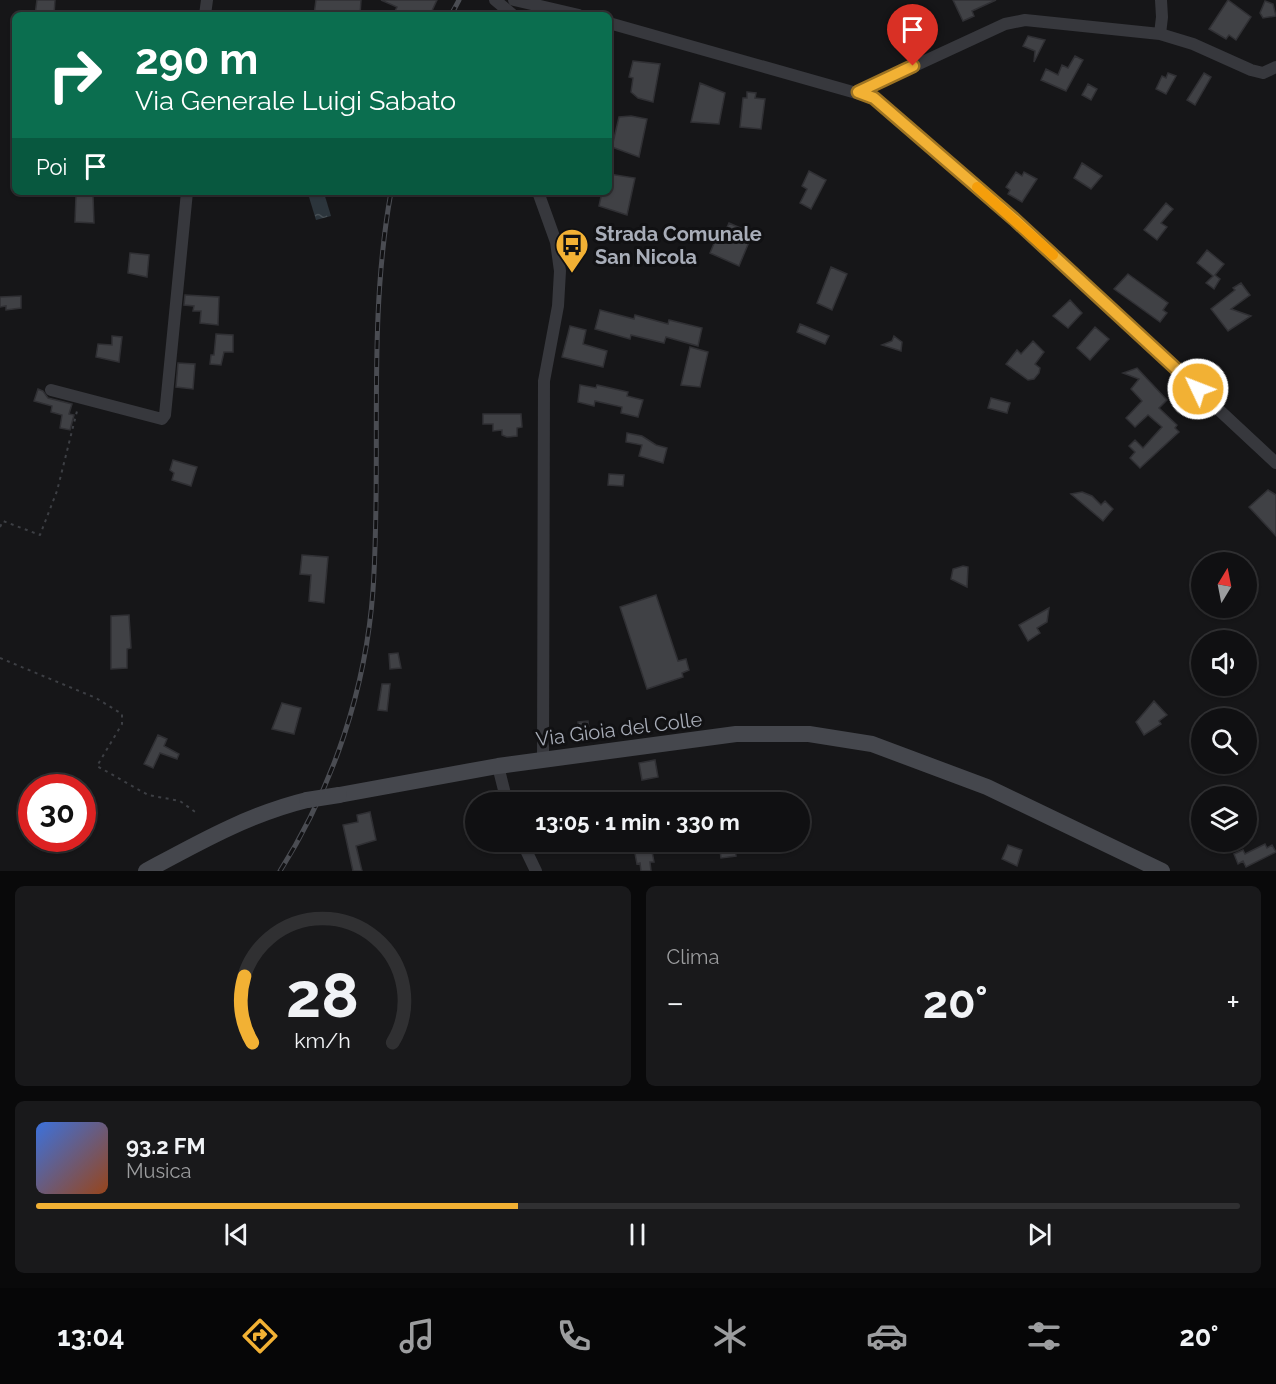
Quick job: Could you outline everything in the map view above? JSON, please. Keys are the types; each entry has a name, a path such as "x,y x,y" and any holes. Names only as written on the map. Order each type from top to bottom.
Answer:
{"main road":[{"name":"Via Gioia del Colle","path":"146,871 242,822 307,800 498,765 736,735 809,734 872,744 987,788 1162,871"}],"street":[{"path":"495,0 510,12"},
{"path":"1160,34 1161,0"},
{"path":"521,1 563,12"},
{"path":"858,92 1005,24 1025,20 1160,34 1193,44 1251,70 1263,73 1276,67"},
{"path":"612,24 874,98 1014,219 1276,462"},
{"path":"51,390 156,419 162,419 165,415 187,195"},
{"path":"539,195 555,242 560,271 558,306 544,381 543,760"},
{"path":"498,765 505,792"},
{"path":"527,852 536,871"}],"path":[{"path":"0,527 3,521 40,535 57,491 80,398"},
{"path":"0,658 96,698 122,714 122,724 97,766 148,795 180,801 198,814"}],"water":[{"path":"325,195 331,216 316,220 309,197"}],"building":[{"path":"37,0 55,0 54,12 35,12"},
{"path":"316,0 361,0 360,12 314,12"},
{"path":"381,0 437,0 431,12 394,12 397,7"},
{"path":"953,0 996,0 972,11 974,16 963,21"},
{"path":"1228,0 1251,17 1236,40 1229,35 1226,39 1209,29"},
{"path":"1265,1 1273,4 1276,16 1263,18 1260,13"},
{"path":"1028,36 1045,40 1034,62 1035,51 1023,46"},
{"path":"1075,56 1083,60 1066,91 1041,80 1046,69 1058,75 1062,65 1068,68"},
{"path":"633,61 660,64 653,102 638,98 631,92 633,78 629,77"},
{"path":"1168,73 1176,76 1166,94 1156,89 1162,76 1166,78"},
{"path":"1204,73 1211,77 1195,105 1187,100"},
{"path":"700,83 725,93 719,124 691,122"},
{"path":"1088,84 1097,89 1091,100 1082,95"},
{"path":"747,92 756,93 755,98 765,99 761,129 740,127 743,98 747,98"},
{"path":"631,116 647,119 639,157 612,147 619,117"},
{"path":"1082,163 1102,176 1091,189 1074,178"},
{"path":"809,171 826,180 811,209 800,203 807,189 802,186"},
{"path":"1016,172 1022,176 1024,172 1037,179 1022,202 1008,194 1010,190 1006,187"},
{"path":"612,174 635,178 627,215 599,206 601,195 612,195"},
{"path":"76,195 93,196 94,223 75,222"},
{"path":"1166,203 1173,209 1161,223 1167,227 1157,240 1144,230"},
{"path":"729,223 747,231 744,239 749,242 739,266 710,253 720,229 725,232"},
{"path":"1207,250 1224,264 1215,275 1220,279 1214,289 1206,283 1213,276 1197,263"},
{"path":"130,253 149,255 147,277 128,273"},
{"path":"831,267 847,274 832,310 817,303"},
{"path":"1128,274 1168,303 1163,310 1167,313 1160,322 1114,289"},
{"path":"1241,283 1250,295 1231,309 1251,316 1228,331 1211,309"},
{"path":"185,295 219,297 218,325 200,323 201,311 193,311 194,306 184,305"},
{"path":"21,296 21,308 6,310 6,306 0,307 0,297"},
{"path":"1070,300 1082,313 1068,328 1053,316"},
{"path":"600,310 634,319 635,315 668,324 669,320 702,328 698,346 666,337 664,343 631,335 630,339 595,329"},
{"path":"800,324 829,336 825,344 797,332"},
{"path":"570,326 586,330 583,344 607,351 603,367 562,357"},
{"path":"1095,327 1109,339 1090,360 1077,348"},
{"path":"216,334 233,335 233,352 224,352 221,365 210,364 211,355 214,355"},
{"path":"112,336 122,337 119,362 96,357 98,344 112,345"},
{"path":"894,336 902,342 901,351 882,345 892,341"},
{"path":"1033,341 1044,352 1035,364 1040,368 1039,373 1034,379 1028,380 1006,364 1017,350 1021,354"},
{"path":"690,347 708,352 700,387 681,385"},
{"path":"178,363 195,364 193,389 176,387"},
{"path":"1137,368 1167,400 1159,408 1177,425 1175,428 1179,432 1140,468 1130,458 1135,452 1129,446 1135,440 1143,448 1162,427 1148,415 1135,427 1126,418 1142,401 1131,389 1139,379 1123,373"},
{"path":"580,385 596,388 597,385 628,392 627,396 643,400 638,417 621,413 622,407 595,401 594,406 578,402"},
{"path":"38,389 43,391 48,398 72,404 69,414 74,415 70,430 60,428 62,415 51,412 52,406 34,401"},
{"path":"991,398 1010,403 1007,413 988,408"},
{"path":"483,414 521,414 522,427 517,428 517,436 507,437 502,435 502,430 493,431 493,424 483,424"},
{"path":"627,433 642,436 656,445 667,448 663,463 639,456 642,445 626,442"},
{"path":"173,460 197,467 191,486 172,480 174,473 170,470"},
{"path":"609,474 624,475 623,486 608,485"},
{"path":"1268,490 1276,495 1276,536 1249,507"},
{"path":"1082,492 1092,496 1101,505 1105,501 1113,509 1103,521 1071,494"},
{"path":"302,555 328,557 324,603 309,601 311,575 300,574"},
{"path":"968,567 967,587 951,579 953,569"},
{"path":"656,595 678,661 686,659 689,670 682,673 683,677 647,689 620,607"},
{"path":"1049,608 1047,622 1037,628 1040,633 1028,641 1019,625"},
{"path":"129,615 131,648 127,649 127,668 111,669 111,616"},
{"path":"398,653 401,668 390,669 389,654"},
{"path":"382,684 390,684 387,711 378,710"},
{"path":"1154,701 1167,715 1159,721 1161,724 1144,735 1136,722"},
{"path":"282,703 301,708 294,734 272,729"},
{"path":"588,721 590,739 580,740 578,722"},
{"path":"158,735 167,739 164,746 179,754 177,759 160,753 153,768 144,764"},
{"path":"655,760 658,777 642,780 639,763"},
{"path":"370,812 376,840 356,846 362,871 353,871 343,825 358,822 357,815"},
{"path":"1265,844 1267,848 1272,845 1276,852 1246,867 1243,861 1238,864 1234,854 1257,852 1257,848"},
{"path":"1008,845 1022,850 1017,866 1002,859"},
{"path":"635,852 652,852 654,862 650,862 651,871 641,871 640,863 637,864"},
{"path":"720,852 735,852 736,856 721,858"}],"railway":[{"path":"453,12 459,0"},
{"path":"280,871 316,806 331,771 344,736 363,664 373,590 379,291 391,195"}],"slow traffic":[{"path":"977,187 1053,255"}],"place":[{"name":"Strada Comunale San Nicola","path":"572,274"}],"route":[{"path":"913,66 858,92 874,98 1014,219 1198,389"}]}
